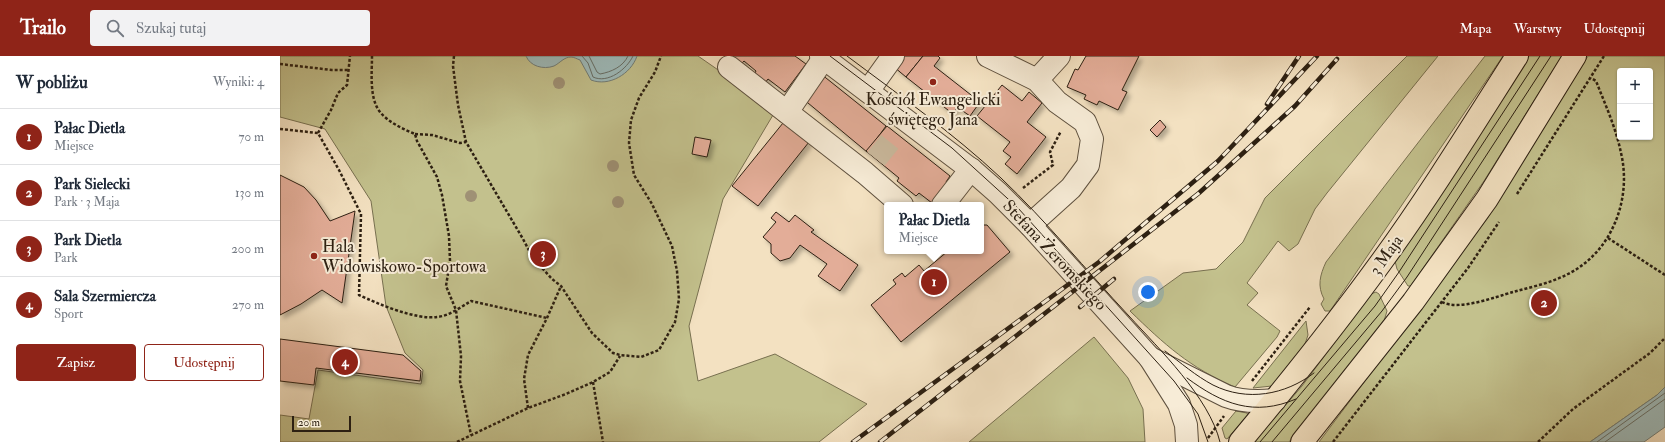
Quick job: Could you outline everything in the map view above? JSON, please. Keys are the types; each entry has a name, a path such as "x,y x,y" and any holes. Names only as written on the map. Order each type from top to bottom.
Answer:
{"main road":[{"name":"3 Maja","path":"1240,442 1328,334 1382,261 1442,174 1517,56"},
{"path":"1302,442 1413,302 1487,199 1575,56"}],"street":[{"path":"868,91 894,56"},
{"path":"988,56 1037,80 1057,102 1086,122 1092,139 1088,166 1071,188 1030,225"},
{"path":"1037,80 1059,56"},
{"path":"787,112 822,57"},
{"name":"Stefana Żeromskiego","path":"822,57 868,91 902,127 971,169 1030,225 1150,358 1179,404 1186,425 1187,442"},
{"path":"728,67 787,112 870,166 900,202"},
{"path":"945,202 971,169"},
{"name":"Stefana Żeromskiego","path":"1150,358 1237,400 1260,402 1275,400"}],"path":[{"path":"318,133 331,110 338,93 347,85 350,56"},
{"path":"372,56 373,91 380,112 399,127 415,134 432,135 460,143 466,142"},
{"path":"454,56 453,66 458,105 466,142 533,258 552,279 561,286 592,333 613,352 620,356 640,357 659,350 675,322 679,298 677,271 672,246 652,204 634,175 629,143 632,120 637,105 655,72 661,56"},
{"path":"280,64 332,70 349,70"},
{"path":"1442,302 1449,305 1478,302 1541,284 1568,274 1590,260 1608,238 1619,215 1625,179 1621,152 1609,116 1596,81 1591,78"},
{"path":"1024,188 1053,165 1050,152 1070,110"},
{"path":"280,129 318,133"},
{"path":"318,133 340,170 361,214 359,295 377,304 419,316 437,317 456,310 471,301 548,318"},
{"path":"415,134 417,141 437,177 442,195 449,236 450,261 446,286 456,310 461,356 460,382 471,435"},
{"path":"1608,238 1665,275"},
{"path":"528,408 524,378 528,355 548,318 561,286"},
{"path":"1204,442 1310,307"},
{"path":"1538,442 1573,409 1650,353 1665,338"},
{"path":"457,442 528,408 593,382 610,372 620,356"},
{"path":"593,382 603,442"}],"shaded area":[{"path":"280,56 698,56 776,110 723,199 689,326 698,381 775,354 867,404 819,442 280,442 280,415 309,419 318,370 421,384 423,370 405,353 386,306 371,201 325,129 280,117"},
{"path":"1407,56 1438,56 1315,209 1298,244 1289,251 1278,241 1247,283 1258,293 1247,305 1280,331 1277,337 1235,387 1204,372 1178,354 1166,345 1130,311 1183,273 1216,269 1243,242 1265,198"},
{"path":"1485,56 1503,56 1330,311 1325,311 1321,304 1324,299 1320,280 1326,262"},
{"path":"1529,56 1562,56 1484,181 1411,286 1408,286 1397,269 1395,261"},
{"path":"1588,56 1665,56 1665,387 1657,395 1590,442 1319,442 1487,219"},
{"path":"1376,292 1379,294 1387,311 1384,321 1289,442 1254,442 1302,386 1371,294"},
{"path":"1306,321 1308,335 1305,344 1272,386 1253,388"},
{"path":"1094,337 1128,378 1143,409 1145,442 969,442"},
{"path":"1236,411 1247,413 1248,415 1227,439 1225,438 1222,428"}],"water":[{"path":"526,56 637,56 630,68 625,73 612,80 598,82 591,80 580,60 571,57 566,58 554,66 546,68 534,65"},
{"path":"1665,387 1665,427 1644,442 1590,442 1657,395"}],"building":[{"path":"729,56 795,56 806,64 785,92 768,79 765,83 754,75 756,71 744,61 740,65"},
{"path":"902,56 923,56 906,77 894,67"},
{"name":"Kościół Ewangelicki świętego Jana","path":"923,56 938,56 940,58 934,66 980,102 970,116 957,107 953,114 906,77"},
{"path":"1086,56 1139,56 1122,90 1127,92 1118,110 1099,101 1097,105 1084,99 1086,95 1067,87 1075,69 1078,70"},
{"path":"821,74 886,126 867,152 802,98"},
{"path":"1002,85 1022,101 1029,92 1042,103 1027,122 1046,137 1017,174 1005,164 1011,157 1003,151 1010,142 977,116"},
{"path":"1160,120 1166,127 1157,137 1150,130"},
{"path":"783,123 809,142 758,206 732,186"},
{"path":"887,126 950,176 946,182 948,183 933,202 931,202 919,193 916,196 897,181 899,178 866,151"},
{"path":"695,137 711,140 707,157 692,154"},
{"name":"Hala Widowiskowo-Sportowa","path":"280,175 304,187 316,200 330,221 355,211 342,303 322,290 301,304 280,315"},
{"path":"776,212 789,222 795,215 814,230 811,232 858,265 840,291 818,276 827,264 800,245 790,258 780,261 771,253 771,244 763,237 776,222 771,218"},
{"path":"984,225 987,225 1010,252 901,342 871,305 896,284 893,280 902,273 905,277 919,265 924,271 944,254 984,254"},
{"path":"280,339 403,355 421,371 420,381 316,368 314,385 280,381"}],"tunnel":[{"path":"876,159 896,134"}],"tram line":[{"path":"830,56 952,148 1018,208 1174,381 1198,414 1208,442"},
{"path":"847,56 964,145 983,161 1034,211 1182,374 1205,408 1214,425 1220,442"},
{"path":"1260,442 1375,306 1399,272 1540,56"},
{"path":"1272,442 1382,311 1407,277 1551,56"},
{"path":"1165,351 1213,385 1239,393 1265,394 1278,391 1291,387 1314,373"},
{"path":"1187,378 1213,395 1239,405 1266,407 1296,399"}],"railway":[{"path":"1267,104 1299,56"},
{"path":"853,442 1099,262 1218,161 1317,56"},
{"path":"880,442 1199,193 1295,106 1337,59"},
{"path":"1080,307 1114,279"}],"place":[{"name":"Kościół Ewangelicki świętego Jana","path":"933,82"},
{"name":"Park Dietla","path":"543,254"},
{"name":"Hala Widowiskowo-Sportowa","path":"314,256"},
{"name":"Pałac Dietla","path":"934,282"},
{"name":"Park Sielecki","path":"1544,303"},
{"name":"Sala Szermiercza","path":"345,362"}]}
